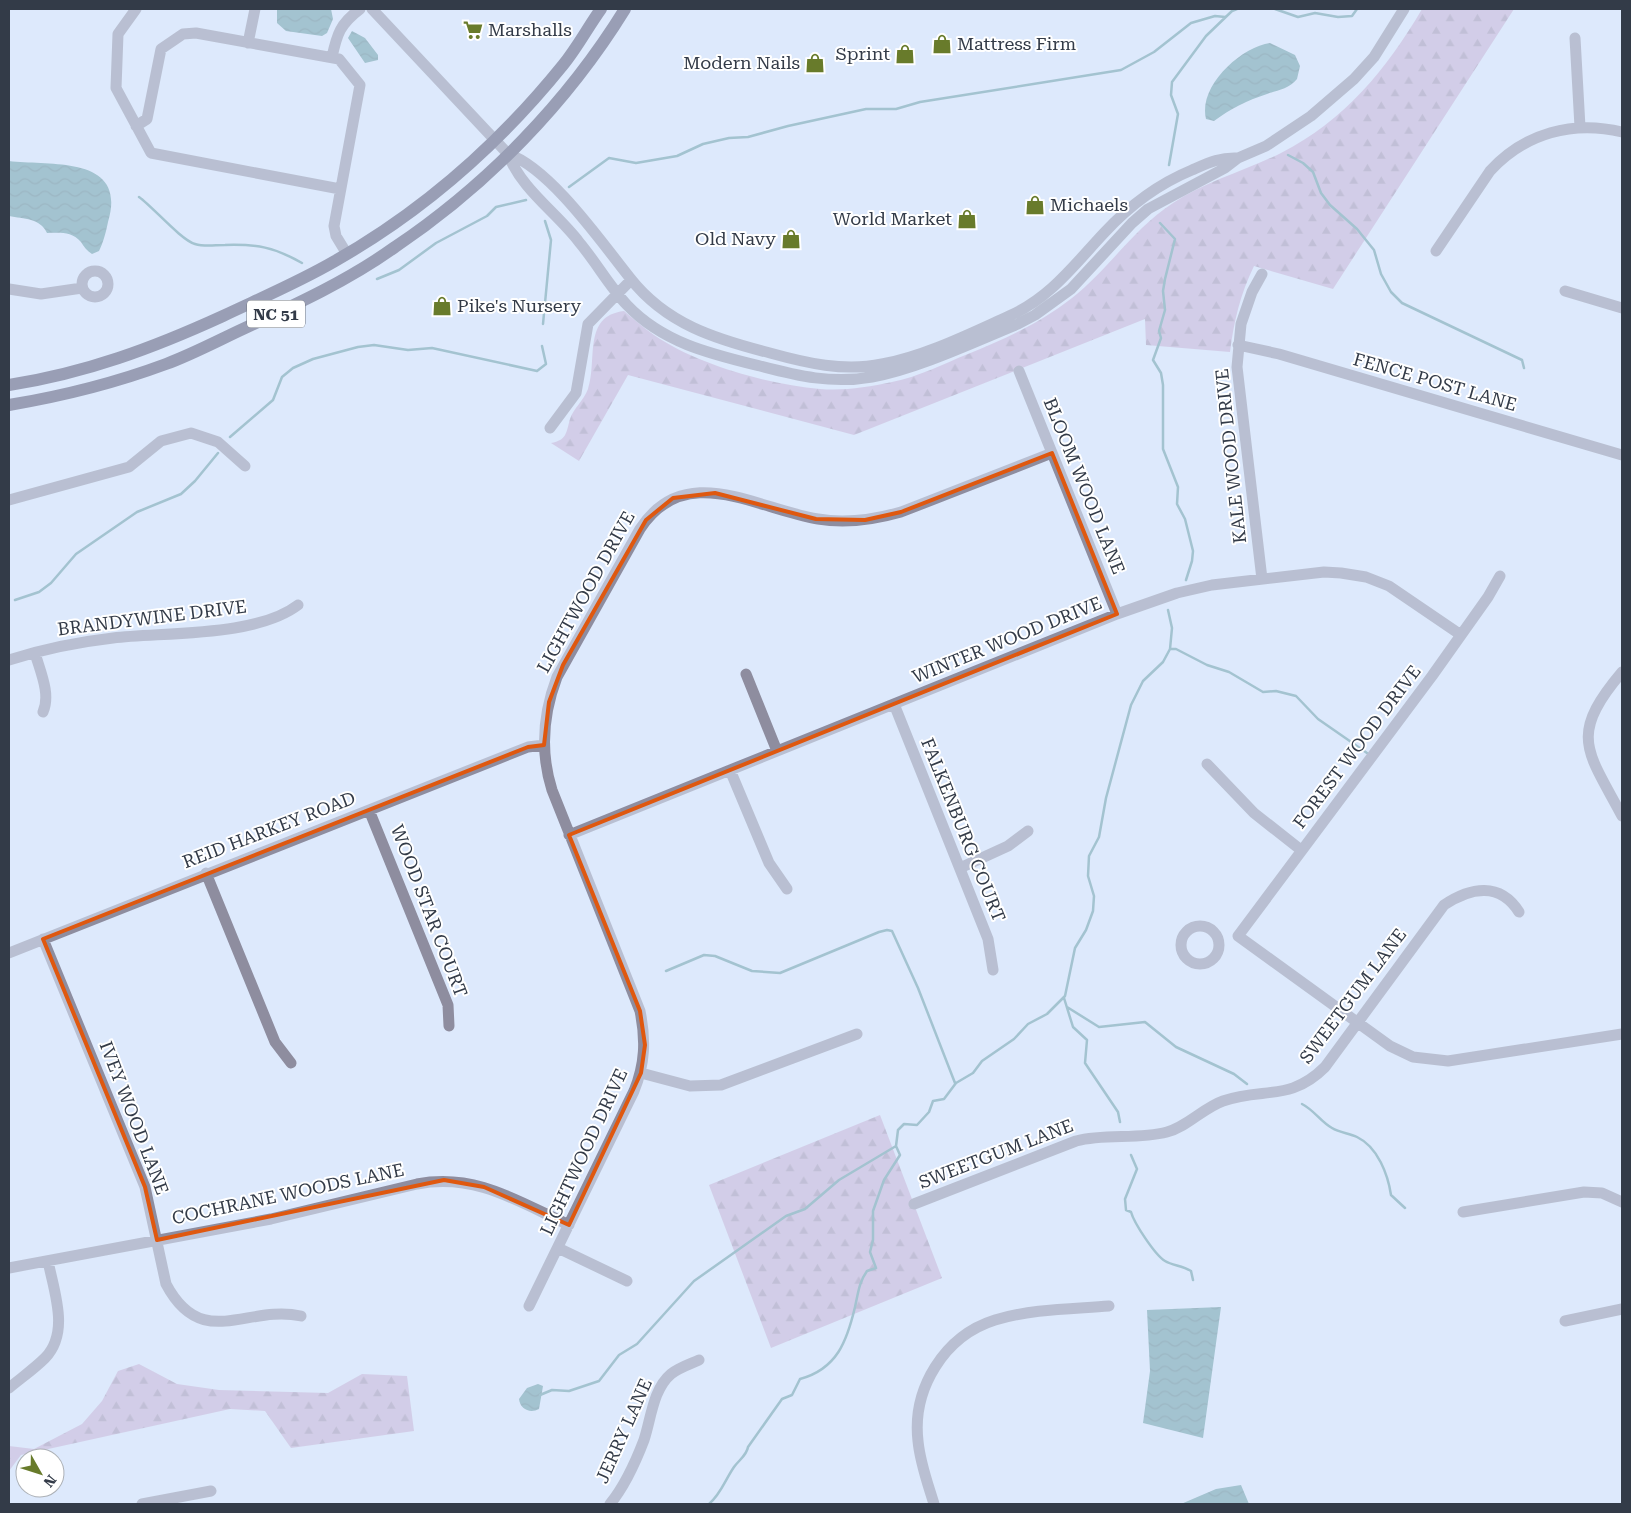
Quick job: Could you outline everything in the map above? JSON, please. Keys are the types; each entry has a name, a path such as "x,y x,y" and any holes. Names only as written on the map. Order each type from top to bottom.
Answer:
{"main road":[{"name":"NC 51","path":"9,385 42,380 100,365 157,346 273,293 347,254 417,207 496,140 564,63 601,9"},
{"path":"604,38 615,9"},
{"name":"NC 51","path":"9,405 77,392 168,364 316,294 394,248 431,222 508,154 557,103 625,9"}],"street":[{"path":"136,9 118,34 116,88 151,153 340,189"},
{"path":"248,42 255,9"},
{"path":"332,57 338,31 348,17 360,9"},
{"path":"372,9 496,140 508,154 513,168 570,230 628,305 666,335 704,353 827,381 872,377 896,372 1035,316 1071,289 1132,222 1148,209 1225,168 1238,158 1266,146 1288,133 1330,101 1374,57 1404,9"},
{"path":"136,126 147,119 160,49 183,34 196,33 339,59 360,86 334,226 336,236 347,254"},
{"path":"1575,38 1580,127"},
{"path":"1436,250 1480,183 1499,161 1525,143 1538,137 1580,127 1622,132"},
{"path":"508,154 528,163 566,200 631,280 674,318 716,339 824,366 861,367 909,357 1012,315 1040,299 1055,287 1104,232 1142,197 1178,176 1223,157 1238,158"},
{"name":"KALE WOOD DRIVE","path":"1262,274 1246,310 1238,345 1238,380 1262,579"},
{"path":"550,428 576,393 588,324 617,292 631,280"},
{"path":"9,289 41,294 82,288"},
{"path":"1565,291 1622,308"},
{"name":"FENCE POST LANE","path":"1238,345 1279,354 1622,455"},
{"name":"BLOOM WOOD LANE","path":"1019,372 1118,614"},
{"path":"9,500 129,467 161,441 191,433 218,442 245,466"},
{"name":"LIGHTWOOD DRIVE","path":"529,1306 642,1073 645,1045 640,1011 548,779 544,745 549,702 562,665 640,529 651,514 665,502 682,495 704,492 722,494 816,519 840,521 877,519 901,512 1052,452"},
{"name":"WINTER WOOD DRIVE","path":"569,835 1118,614 1191,589 1324,572 1366,577 1401,593 1461,635"},
{"name":"FOREST WOOD DRIVE","path":"1238,936 1301,850 1356,780 1488,597 1500,576"},
{"name":"BRANDYWINE DRIVE","path":"9,660 98,640 240,627 280,614 298,605"},
{"path":"35,653 45,692 46,706 43,712"},
{"path":"1622,672 1596,706 1588,724 1587,736 1588,748 1622,816"},
{"path":"746,674 777,751"},
{"name":"FALKENBURG COURT","path":"894,704 988,939 993,970"},
{"name":"REID HARKEY ROAD","path":"9,953 528,747 544,745"},
{"path":"1207,764 1254,813 1301,850"},
{"path":"730,770 769,863 787,889"},
{"name":"WOOD STAR COURT","path":"369,810 448,1005 449,1026"},
{"path":"960,868 1008,846 1028,831"},
{"path":"206,874 275,1042 291,1063"},
{"name":"SWEETGUM LANE","path":"914,1204 1076,1141 1099,1136 1148,1135 1169,1132 1222,1101 1298,1087 1314,1078 1325,1067 1444,905 1460,895 1489,890 1506,897 1519,912"},
{"path":"1217,936 1238,936 1390,1046 1413,1057 1448,1061 1622,1034"},
{"name":"IVEY WOOD LANE","path":"43,939 145,1187 166,1284 180,1305 190,1314 214,1323 285,1314 301,1316"},
{"path":"642,1073 690,1086 721,1085 857,1034"},
{"name":"COCHRANE WOODS LANE","path":"9,1268 262,1221 417,1184 444,1180 484,1187 569,1224"},
{"path":"1463,1212 1584,1192 1602,1193 1622,1202"},
{"path":"558,1248 627,1282"},
{"path":"9,1388 46,1357 57,1337 58,1316 48,1261"},
{"path":"934,1504 920,1456 917,1422 927,1380 942,1357 964,1336 994,1320 1034,1312 1109,1306"},
{"path":"1565,1320 1622,1309"},
{"name":"JERRY LANE","path":"610,1504 628,1474 644,1440 652,1408 663,1383 672,1373 699,1360"},
{"path":"142,1504 211,1491"}],"highlighted area":[{"path":"1052,453 1117,614 569,835 640,1011 645,1045 641,1073 569,1225 484,1187 444,1180 157,1240 145,1187 43,939 528,747 544,745 549,702 563,665 646,520 673,498 715,493 816,519 865,520 901,512"}],"green space":[{"path":"1422,9 1514,9 1333,289 1254,266 1238,308 1230,352 1146,345 1145,319 854,435 628,375 579,461 551,443 563,438 571,415 588,389 597,330 602,321 611,315 624,311 650,332 672,346 712,364 756,378 820,389 865,387 911,377 1022,330 1072,298 1098,275 1133,237 1173,203 1199,188 1281,153 1325,125 1362,92 1379,72"},
{"path":"880,1115 942,1278 771,1348 709,1185"},
{"path":"139,1364 177,1384 219,1390 328,1393 362,1374 407,1376 414,1431 291,1448 265,1411 230,1409 53,1448 36,1448 82,1424 102,1401 118,1371"},
{"path":"9,1446 26,1448 15,1448 15,1463 9,1471"}],"water":[{"path":"277,9 331,9 333,19 327,33 322,36 286,31 277,23"},
{"path":"352,31 365,38 378,55 378,60 365,63 348,38"},
{"path":"1270,43 1295,55 1300,66 1297,79 1287,87 1246,102 1214,121 1206,119 1205,106 1209,94 1224,70 1247,52"},
{"path":"9,161 82,168 97,175 107,185 111,200 108,222 99,251 92,254 73,236 65,233 47,233 36,222 9,216"},
{"path":"1221,1307 1203,1438 1143,1423 1150,1371 1147,1310"},
{"path":"538,1384 543,1386 539,1409 526,1410 521,1405 519,1399 527,1388"},
{"path":"1241,1485 1249,1504 1181,1504 1216,1489"}],"waterway":[{"path":"1169,165 1178,114 1171,95 1172,82 1206,36 1232,11 1237,9"},
{"path":"1275,9 1298,17 1315,13 1338,17 1352,16 1357,9"},
{"path":"569,187 609,158 636,163 677,156 703,144 729,138 748,137 866,109 896,109 920,102 1121,70 1154,52 1191,23 1215,16 1225,17"},
{"path":"1288,155 1303,163 1313,172 1321,193 1330,205 1357,229 1374,250 1381,274 1391,292 1402,303 1522,360 1524,368"},
{"path":"139,197 182,236 195,244 206,246 256,246 283,253 302,263"},
{"path":"377,279 399,270 436,243 487,216 496,207 526,200"},
{"path":"543,324 551,240 545,221"},
{"path":"1160,223 1175,239 1163,291 1165,310 1159,331 1161,338 1153,360 1161,373 1163,385 1163,449 1178,487 1177,504 1185,519 1193,551 1186,580"},
{"path":"230,437 273,400 282,377 293,368 313,359 358,347 374,345 408,350 432,348 537,371 546,364 542,346"},
{"path":"15,600 39,592 51,583 76,554 137,512 181,494 195,481 218,453"},
{"path":"540,1395 552,1390 569,1391 599,1381 619,1355 637,1344 694,1281 786,1216 805,1209 839,1180 896,1146 898,1130 904,1124 917,1125 929,1112 933,1101 944,1099 956,1083 973,1073 982,1061 1014,1039 1028,1024 1047,1014 1065,996 1075,948 1086,930 1093,911 1094,896 1088,876 1089,856 1099,837 1106,798 1131,705 1143,681 1163,662 1170,649 1172,628 1168,610"},
{"path":"1170,649 1176,649 1207,665 1229,672 1263,692 1276,691 1296,696 1318,719 1367,753"},
{"path":"666,971 704,955 715,956 752,971 780,973 879,932 892,931 918,988 955,1083"},
{"path":"1064,998 1073,1027 1087,1040 1085,1063 1118,1112 1120,1122"},
{"path":"1067,1007 1099,1027 1145,1022 1176,1047 1234,1074 1247,1084"},
{"path":"1302,1104 1332,1128 1357,1137 1371,1147 1381,1162 1391,1195 1405,1208"},
{"path":"709,1504 717,1496 734,1467 782,1399 792,1395 800,1379 813,1374 832,1361 844,1342 862,1279 867,1271 876,1268 870,1252 873,1240 873,1211 884,1180 900,1155 896,1146"},
{"path":"1131,1155 1137,1169 1125,1199 1126,1210 1131,1212 1145,1238 1161,1258 1168,1263 1191,1271 1193,1280"}],"place":[{"name":"Marshalls","path":"473,30"},
{"name":"Mattress Firm","path":"942,44"},
{"name":"Sprint","path":"905,54"},
{"name":"Modern Nails","path":"815,63"},
{"name":"Michaels","path":"1035,205"},
{"name":"World Market","path":"967,219"},
{"name":"Old Navy","path":"791,239"},
{"name":"Pike's Nursery","path":"442,306"}]}
